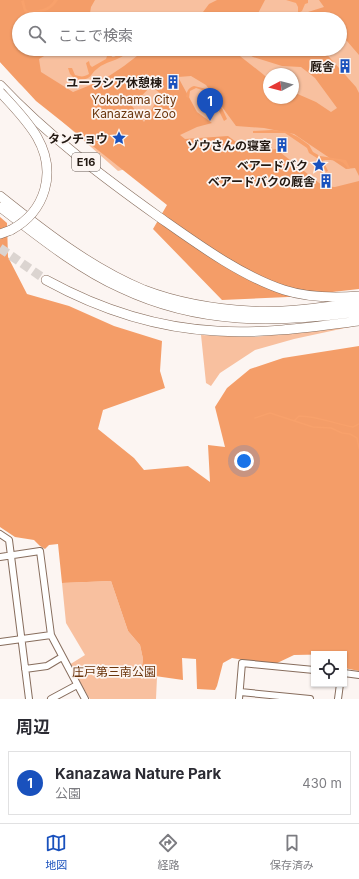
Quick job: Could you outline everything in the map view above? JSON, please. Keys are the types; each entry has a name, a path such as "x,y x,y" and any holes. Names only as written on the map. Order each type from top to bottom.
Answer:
{"highway":[{"name":"E16","path":"0,86 47,129 89,164 178,231 254,277 284,290 299,294 318,297 359,296"},
{"path":"0,92 18,112 36,136 43,150 47,163 46,186 38,205 26,220 11,230 0,234"},
{"path":"0,196 56,240 94,264 170,302"},
{"path":"0,207 50,246 98,276 120,288 143,297 238,318 273,320 359,312"},
{"path":"46,280 63,290 104,308 168,326 207,330 269,331 359,321"},
{"path":"209,311 272,311 359,302"}],"street":[{"path":"0,534 9,540 29,699"},
{"path":"0,557 40,552 51,635 85,699"},
{"path":"0,642 51,635"},
{"path":"25,670 47,666 62,657"},
{"path":"310,699 239,696 242,663 311,670"},
{"path":"347,673 359,675"},
{"path":"51,699 77,685"},
{"path":"338,699 340,687"}],"green space":[{"name":"Yokohama City Kanazawa Zoo","path":"0,0 359,0 359,184 311,202 224,144 118,171 19,83 0,62"},
{"path":"359,325 294,339 255,350 220,373 211,386 206,383 201,335 255,337"},
{"name":"庄戸第三南公園","path":"111,581 128,631 140,645 143,659 141,674 157,677 156,699 90,699 69,665 85,655 66,623 62,583"}],"shaded area":[{"path":"0,0 95,0 90,12 12,12 12,56 44,56 39,59 41,72 73,92 103,80 137,56 240,56 263,74 263,104 299,104 299,95 316,102 331,112 337,108 315,78 301,67 282,66 252,56 328,56 356,87 359,93 359,176 355,168 346,169 294,134 264,128 236,126 206,85 191,76 178,77 197,112 212,123 197,127 180,135 185,139 228,136 251,153 276,149 323,186 335,187 359,181 359,289 288,297 222,300 153,229 167,205 36,101 0,62","holes":["151,86 161,94 144,122 132,106"]},
{"path":"24,0 28,11 46,8 54,0 58,0 52,7 41,12 25,12 21,1"},
{"path":"217,0 265,0 259,12 203,12 209,4"},
{"path":"286,0 308,0 308,3 305,4 300,12 298,12 296,3"},
{"path":"319,0 359,0 359,55 347,41 347,12 308,12 324,7"},
{"path":"107,56 123,56 101,66 89,77 82,80 75,79 70,74 68,68 72,68 77,76 84,76 89,74 86,63 89,61 92,67 106,59"},
{"path":"194,86 207,89 213,99 222,108 227,119 224,121 218,109 210,101 205,91 196,88 190,91 189,98 186,97 188,90"},
{"path":"131,96 139,101 137,103 131,100 125,100 114,108 112,106 116,101"},
{"path":"253,131 286,131 298,137 309,145 313,152 320,156 346,160 350,168 348,169 346,165 341,162 334,160 323,160 328,171 326,172 320,160 309,153 307,148 285,133 253,133"},
{"path":"0,217 7,223 8,257 27,294 69,306 114,326 162,341 160,371 165,388 103,410 98,429 134,458 144,470 188,466 210,482 208,445 225,447 215,407 227,388 250,369 283,358 359,346 359,671 347,669 347,651 311,651 311,655 294,655 273,665 232,658 223,663 215,690 197,689 196,659 182,658 183,680 141,674 143,659 140,645 128,631 111,581 62,583 58,544 49,545 45,549 34,540 15,537 0,527"}],"waterway":[{"path":"255,418 270,413 313,427 331,428 342,433 350,434 357,438 359,448"},
{"path":"294,421 299,416 306,416 353,427 359,424"}],"tunnel":[{"path":"0,248 46,280"}],"place":[{"name":"厩舎","path":"345,66"},
{"name":"ユーラシア休憩棟","path":"173,82"},
{"name":"Kanazawa Nature Park","path":"210,121"},
{"name":"タンチョウ","path":"119,138"},
{"name":"ゾウさんの寝室","path":"282,145"},
{"name":"ベアードバク","path":"319,165"},
{"name":"ベアードバクの厩舎","path":"326,181"}]}
